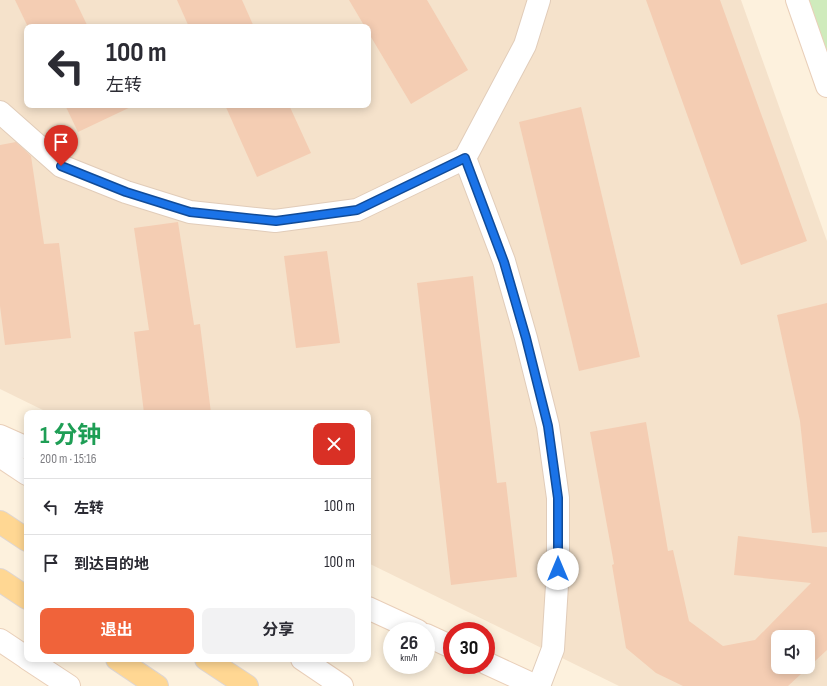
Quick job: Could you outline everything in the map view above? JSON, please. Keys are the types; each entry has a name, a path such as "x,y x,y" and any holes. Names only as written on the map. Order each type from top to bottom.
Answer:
{"main road":[{"path":"0,522 24,538"},
{"path":"0,580 24,596"},
{"path":"121,662 157,686"},
{"path":"211,662 247,686"}],"street":[{"path":"0,112 61,166 126,192 190,212 276,221 357,210 465,158 525,45 539,0"},
{"path":"797,0 827,86"},
{"path":"465,158 504,262 526,338 548,426 558,498 558,569 553,649 539,686"},
{"path":"0,436 24,447"},
{"path":"0,456 24,472"},
{"path":"371,609 398,622"},
{"path":"0,640 24,655"},
{"path":"34,662 69,686"},
{"path":"306,662 342,686"},
{"path":"495,667 536,686"}],"shaded area":[{"path":"0,0 741,0 827,241 827,686 619,686 495,625 495,622 488,622 371,564 371,410 43,410 0,389"}],"green space":[{"path":"807,0 827,0 827,55"}],"building":[{"path":"15,0 75,0 87,24 27,24"},
{"path":"177,0 242,0 253,24 188,24"},
{"path":"349,0 427,0 468,70 411,104 371,37 371,24 363,24"},
{"path":"646,0 720,0 807,241 741,265"},
{"path":"581,107 640,357 579,371 519,122"},
{"path":"66,108 129,108 78,132"},
{"path":"226,108 290,108 311,153 257,177"},
{"path":"16,142 31,156 44,244 59,243 71,338 5,345 0,306 0,145"},
{"path":"178,222 194,325 200,324 211,410 144,410 134,332 149,330 134,228"},
{"path":"327,251 340,343 296,348 284,256"},
{"path":"473,276 497,483 506,482 517,577 451,585 417,283"},
{"path":"827,303 827,532 812,533 800,421 777,315"},
{"path":"646,422 668,551 673,550 689,621 723,646 755,640 811,583 734,575 738,536 827,547 827,650 815,661 815,630 771,630 771,674 801,674 788,686 683,686 656,673 626,648 612,565 614,564 590,432"}],"route":[{"path":"61,166 126,192 190,212 276,221 357,210 465,158 504,262 526,338 548,426 558,498 558,569"}]}
